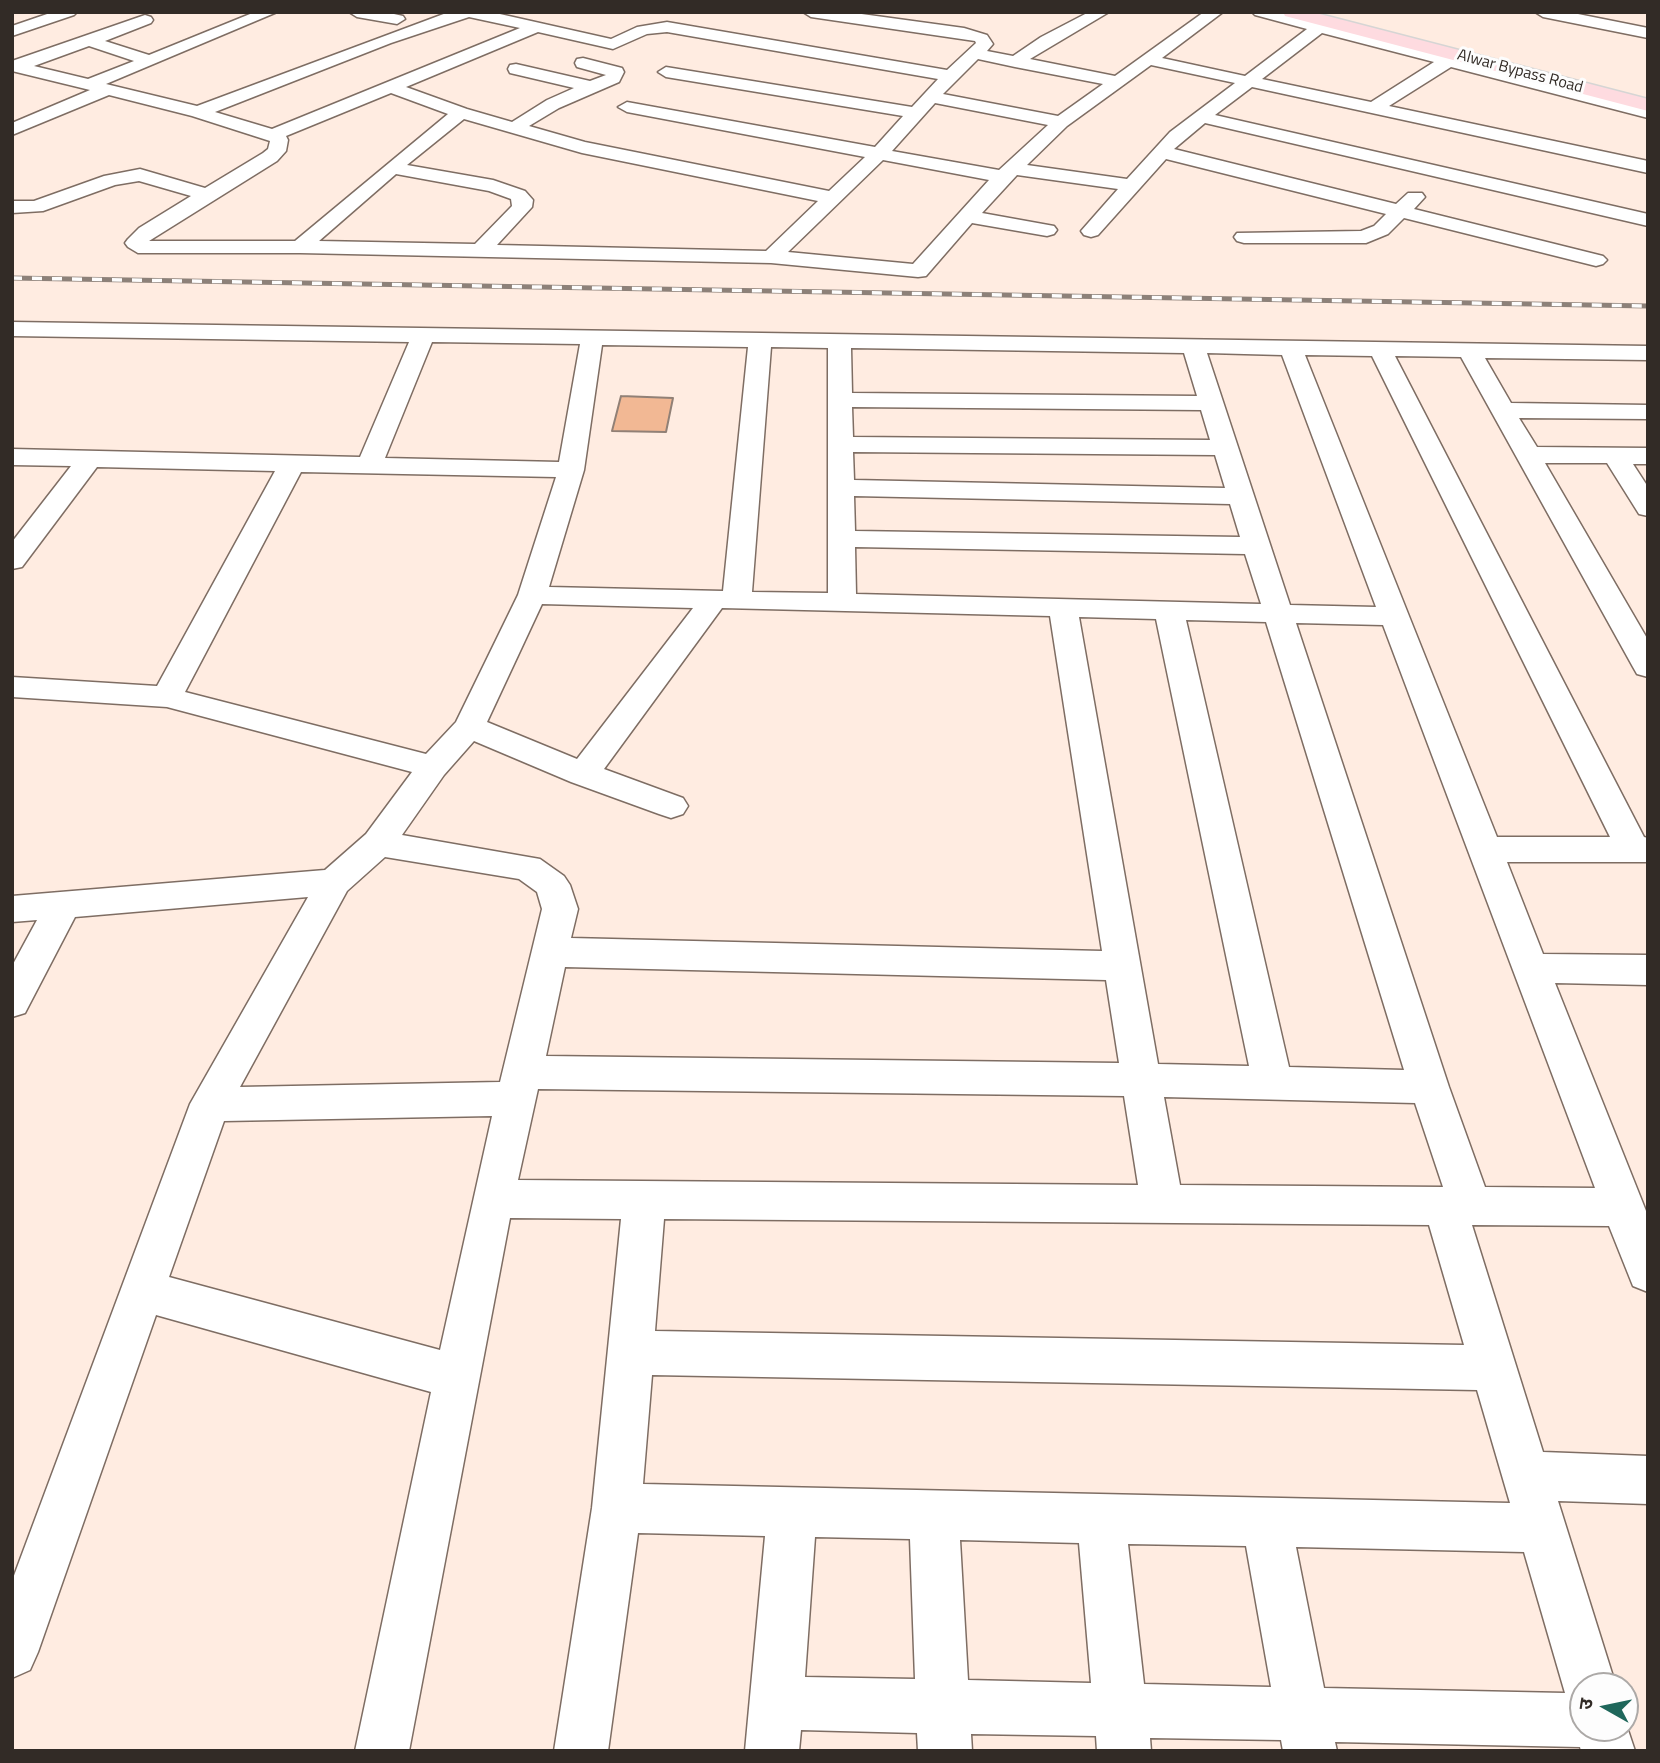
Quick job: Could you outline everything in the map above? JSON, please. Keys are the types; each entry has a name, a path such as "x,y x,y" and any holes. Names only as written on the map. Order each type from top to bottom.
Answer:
{"main road":[{"path":"1291,12 1400,37"},
{"path":"1321,18 1648,96"},
{"name":"Alwar Bypass Road","path":"1400,37 1648,105"}],"street":[{"path":"12,12 45,20"},
{"path":"12,31 69,12"},
{"path":"12,130 152,61 269,12"},
{"path":"357,12 397,19"},
{"path":"198,112 385,40 467,12 613,44 643,30"},
{"path":"771,257 878,155 951,76 985,44 984,40 974,35 811,12"},
{"path":"1015,62 1046,40 1101,12"},
{"path":"14,66 198,112 273,135 279,140 277,151 146,232 135,243 138,247 300,247 771,257 918,271 1007,172 1060,122 1215,12"},
{"path":"1260,12 1390,23 1648,89"},
{"path":"1556,13 1648,33"},
{"path":"1321,18 1448,61 1648,113"},
{"path":"1091,231 1176,136 1250,82 1321,18"},
{"path":"273,135 570,19"},
{"path":"14,66 145,20"},
{"path":"619,23 643,30 680,29 951,76"},
{"path":"89,41 152,61"},
{"path":"976,54 1116,81"},
{"path":"1149,60 1648,167"},
{"path":"512,129 554,104 613,78 615,72 587,61 553,78"},
{"path":"1372,109 1448,61"},
{"path":"516,69 591,87"},
{"path":"666,72 916,113"},
{"path":"12,87 44,75"},
{"path":"391,87 512,129 635,159 833,198"},
{"path":"931,97 1060,122"},
{"path":"627,107 878,155 1132,185"},
{"path":"300,247 461,113"},
{"path":"1202,117 1648,220"},
{"path":"1244,237 1367,237 1381,230 1478,132"},
{"path":"1162,152 1596,260"},
{"path":"392,168 493,186 523,200 522,207 480,251"},
{"path":"12,207 36,207 111,180 139,175 207,195"},
{"path":"967,216 1047,230"},
{"path":"12,329 1648,353"},
{"path":"369,466 423,335"},
{"path":"12,1652 210,1104 334,881 377,843 433,767 469,727 532,595 571,470 592,338"},
{"path":"583,774 725,599 760,340"},
{"path":"839,341 842,602"},
{"path":"1194,346 1429,1087 1494,1368 1585,1672"},
{"path":"1291,348 1648,1272"},
{"path":"1380,349 1640,850 1484,849"},
{"path":"1469,350 1648,667"},
{"path":"840,400 1211,403"},
{"path":"1502,410 1648,412"},
{"path":"840,444 1226,448"},
{"path":"1528,455 1648,456"},
{"path":"1615,456 1647,504"},
{"path":"12,457 571,470"},
{"path":"12,561 90,460"},
{"path":"167,697 292,464"},
{"path":"841,488 1241,496"},
{"path":"842,539 1257,547"},
{"path":"532,595 1395,616"},
{"path":"1063,607 1162,1204"},
{"path":"1169,610 1273,1084"},
{"path":"12,687 167,697 433,767"},
{"path":"469,727 583,774 671,806"},
{"path":"377,843 528,868 552,884 560,909 493,1199 382,1751"},
{"path":"12,909 334,881"},
{"path":"12,1002 63,905"},
{"path":"550,952 1122,966"},
{"path":"1530,968 1648,970"},
{"path":"210,1104 519,1086 1142,1080 1429,1087"},
{"path":"493,1199 1623,1207"},
{"path":"581,1751 617,1508 644,1200"},
{"path":"143,1291 458,1377"},
{"path":"630,1353 1494,1368"},
{"path":"1526,1476 1648,1480"},
{"path":"617,1508 1542,1528"},
{"path":"792,1511 774,1727 1307,1733 1569,1721"},
{"path":"934,1515 945,1729"},
{"path":"1101,1518 1122,1730"},
{"path":"1266,1522 1307,1733"}],"building":[{"path":"621,396 673,398 666,432 612,431"}],"railway":[{"path":"12,278 1648,306"}]}
